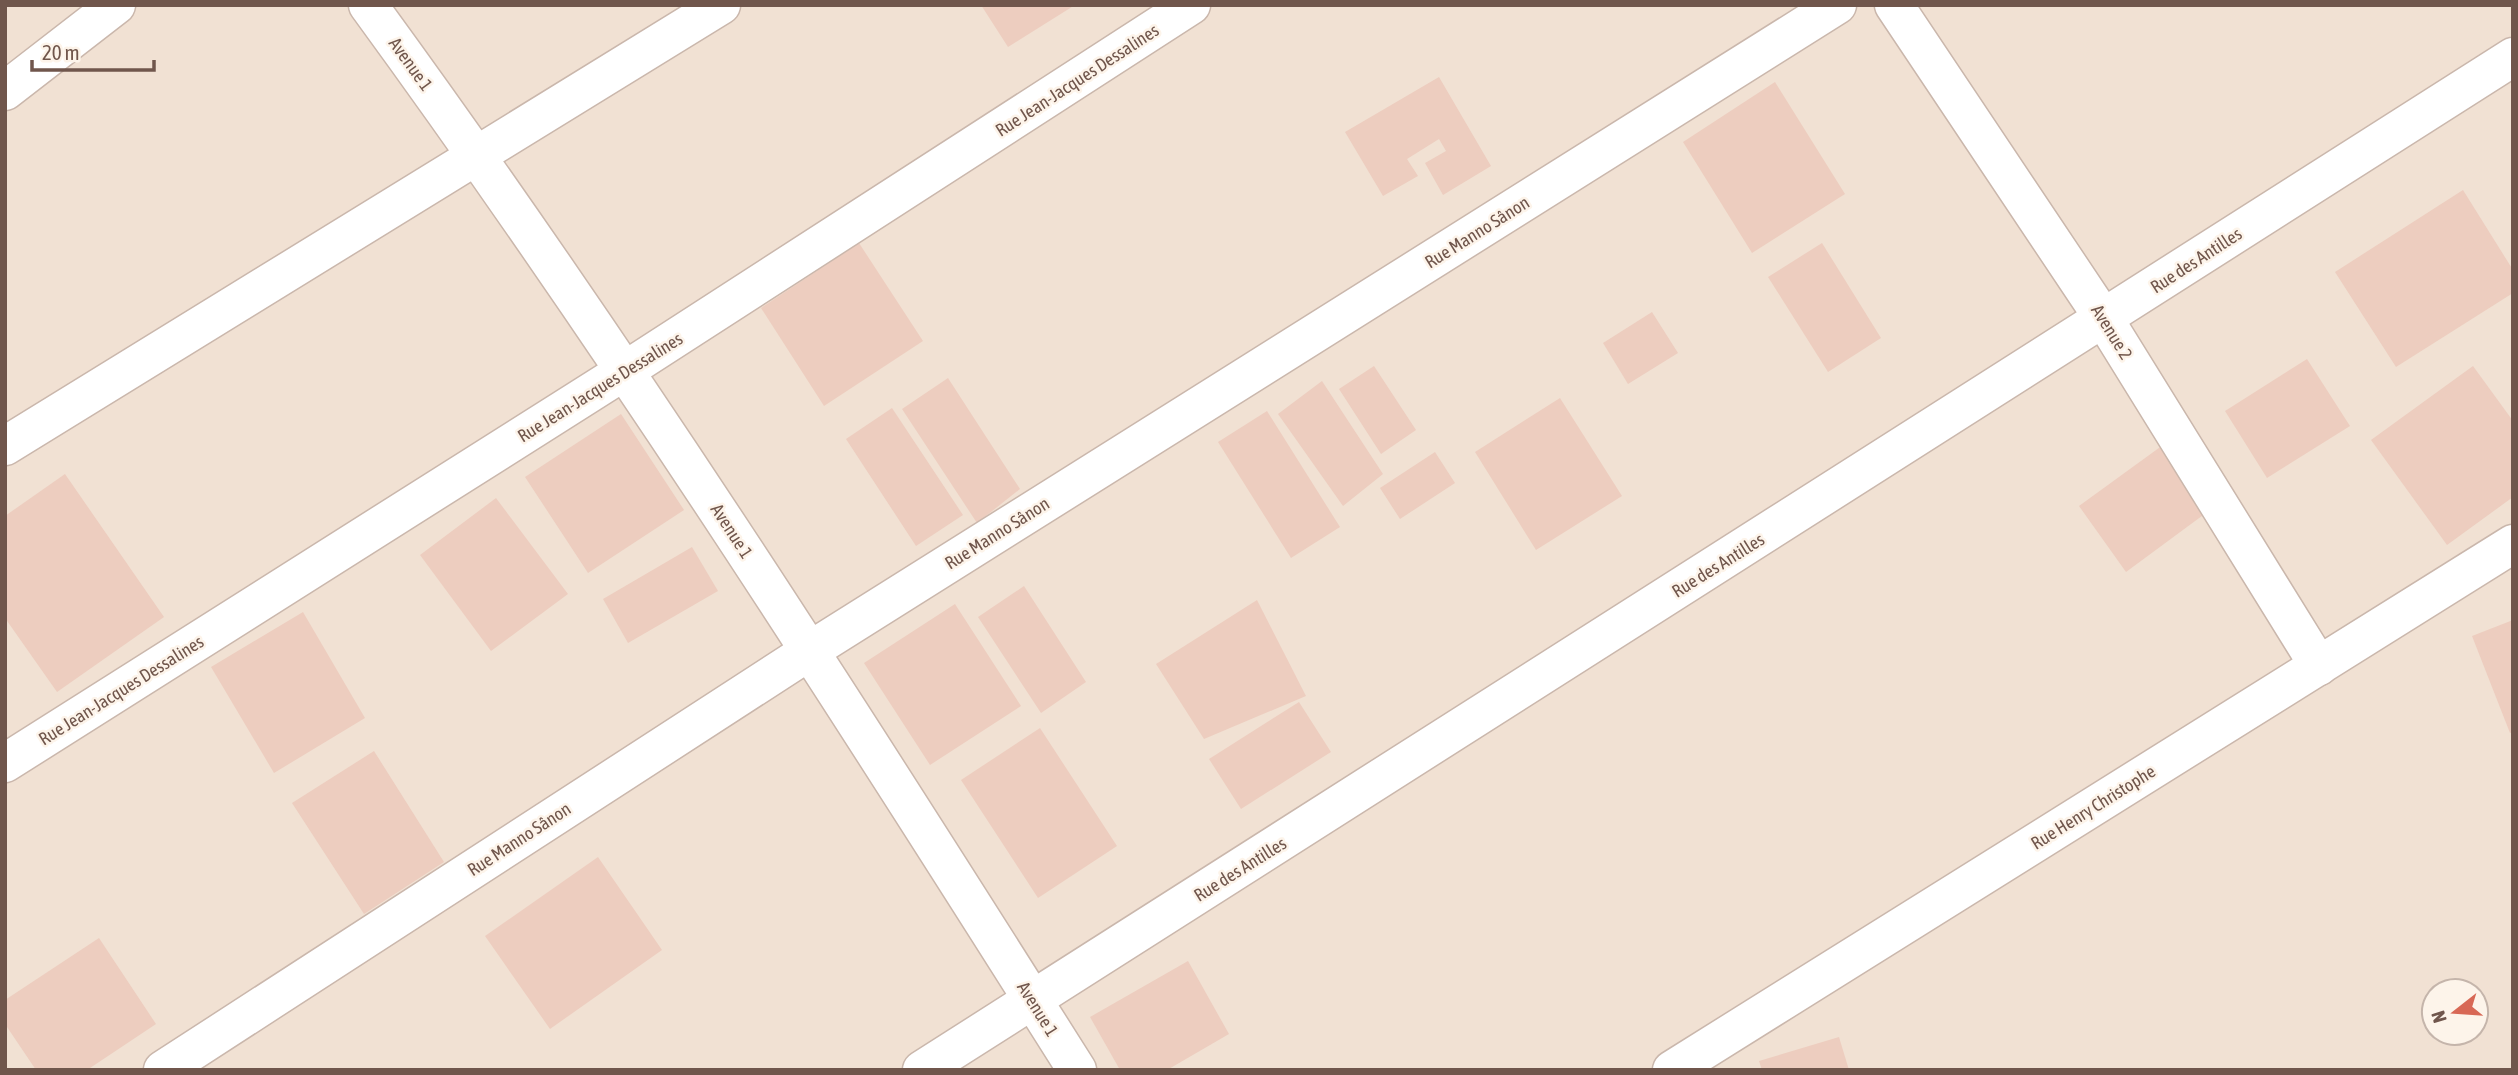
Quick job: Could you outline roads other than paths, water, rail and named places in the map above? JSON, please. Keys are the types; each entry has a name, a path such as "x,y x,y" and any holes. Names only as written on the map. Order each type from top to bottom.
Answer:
{"street":[{"path":"5,91 116,5"},
{"name":"Avenue 1","path":"368,5 477,155 626,370 811,650 1077,1070"},
{"path":"5,446 721,5"},
{"name":"Rue Jean-Jacques Dessalines","path":"5,763 626,370 1191,5"},
{"name":"Rue Manno Sânon","path":"163,1070 811,650 1837,5"},
{"name":"Avenue 2","path":"1894,5 2104,319 2319,666"},
{"name":"Rue des Antilles","path":"922,1070 2513,57"},
{"name":"Rue Henry Christophe","path":"1672,1070 2513,544"}]}
